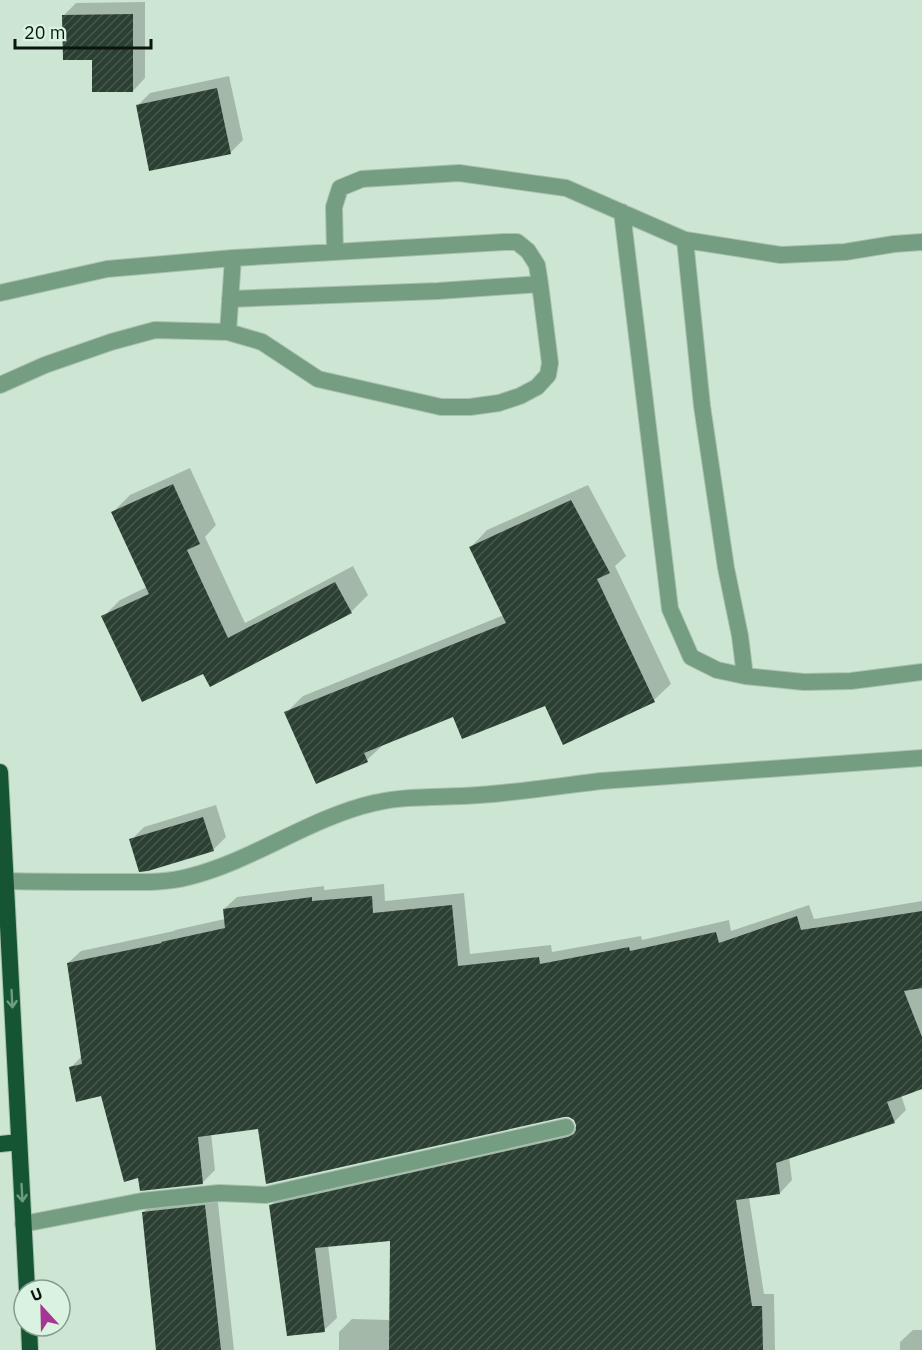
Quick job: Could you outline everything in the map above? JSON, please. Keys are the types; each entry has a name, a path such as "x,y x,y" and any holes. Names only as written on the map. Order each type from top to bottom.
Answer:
{"highway":[{"path":"0,772 26,1278"},
{"path":"0,1144 19,1142"}],"street":[{"path":"335,252 334,207 339,188 362,180 459,173 566,188 685,240 781,255 845,252 922,242"},
{"path":"622,212 670,609 691,657 717,670 745,676 804,682 851,681 922,672"},
{"path":"685,240 702,406 745,676"},
{"path":"0,293 107,269 233,258 517,242 528,251 537,265 549,363 548,375 537,387 520,396 499,403 470,407 441,407 318,379 262,342 228,332 155,330 111,342 45,365 0,385"},
{"path":"228,332 233,258"},
{"path":"230,299 438,291 540,284"},
{"path":"6,881 172,880 207,872 357,808 390,800 478,795 601,781 922,758"},
{"path":"23,1224 142,1201 219,1193 266,1195 566,1127"}],"building":[{"path":"133,14 133,92 92,92 92,60 63,60 62,15"},
{"path":"217,88 231,154 149,171 136,105"},
{"path":"173,484 200,544 187,550 228,638 335,582 352,613 210,687 203,674 142,702 101,616 149,594 111,512"},
{"path":"571,500 610,573 597,579 655,702 563,745 545,706 462,739 453,717 364,753 368,762 316,784 284,712 506,623 469,547"},
{"path":"203,817 214,851 139,872 129,839"},
{"path":"372,896 373,913 452,905 458,966 539,957 540,964 629,947 630,951 716,932 719,943 797,916 801,930 922,911 922,988 904,991 922,1037 922,1089 887,1102 895,1123 776,1163 780,1194 736,1200 752,1306 762,1306 763,1350 389,1350 390,1241 315,1248 325,1332 287,1336 269,1205 568,1137 576,1130 574,1120 569,1117 266,1184 258,1129 198,1137 203,1184 140,1191 138,1178 124,1182 101,1096 76,1102 69,1067 82,1064 67,963 225,928 223,909 312,897 312,901"},
{"path":"205,1205 221,1350 156,1350 142,1212"}]}
